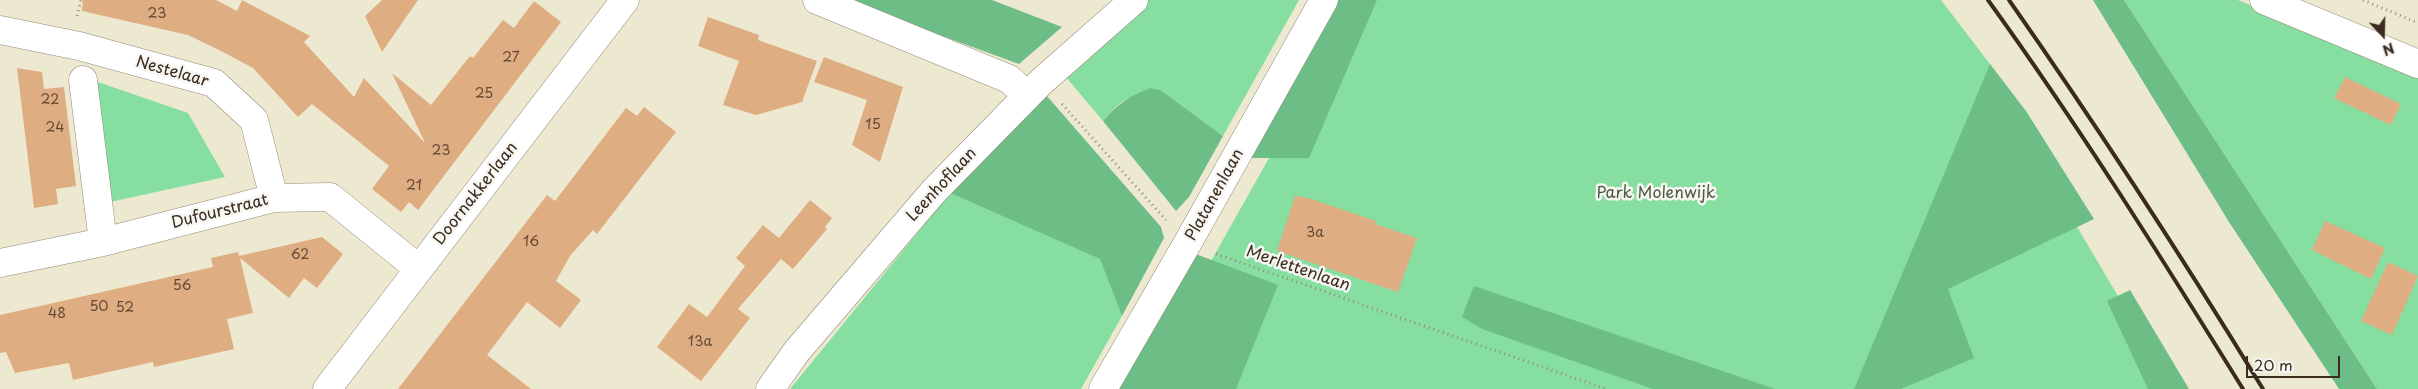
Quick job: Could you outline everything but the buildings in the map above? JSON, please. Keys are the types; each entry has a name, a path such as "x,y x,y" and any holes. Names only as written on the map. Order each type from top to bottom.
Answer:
{"street":[{"name":"Doornakkerlaan","path":"327,389 625,0"},
{"path":"817,0 1034,89"},
{"name":"Leenhoflaan","path":"770,389 797,351 934,191 1034,89 1134,0"},
{"name":"Platanenlaan","path":"1103,389 1324,0"},
{"path":"2264,0 2418,64"},
{"name":"Nestelaar","path":"0,30 79,46 214,83 254,120 274,198"},
{"path":"83,80 103,242"},
{"name":"Dufourstraat","path":"0,262 103,242 274,198 330,197 419,269"}],"path":[{"path":"2363,0 2418,23"},
{"name":"Merlettenlaan","path":"1034,89 1187,244 1606,389"}],"green space":[{"path":"844,0 992,0 1062,27 1019,64"},
{"path":"1146,0 1299,0 1223,136 1162,91 1129,98 1116,107 1103,121 1065,76"},
{"path":"1334,0 1377,0 1309,158 1244,158"},
{"name":"Park Molenwijk","path":"1358,0 1941,0 1990,64 1983,83 2018,127 2173,389 1139,389"},
{"path":"2093,0 2124,0 2377,389 2339,389 2229,222"},
{"path":"2124,0 2238,0 2418,77 2418,389 2377,389"},
{"path":"1990,64 2026,111 2094,219 1948,289 1974,358 1901,389 1854,389"},
{"path":"95,81 188,113 225,177 101,204"},
{"path":"1150,88 1162,91 1223,136 1189,197 1176,211 1103,121 1124,101"},
{"path":"1046,95 1161,227 1164,238 1122,316 1100,259 950,193"},
{"path":"950,193 1101,259 1122,316 1081,389 790,389"},
{"path":"1193,253 1278,285 1236,389 1115,389"},
{"path":"1474,286 1775,389 1653,389 1482,329 1462,317"},
{"path":"2130,290 2189,389 2148,389 2107,301"}],"railway":[{"path":"1988,0 2087,144 2243,389"},
{"path":"2009,0 2139,193 2263,389"}]}
